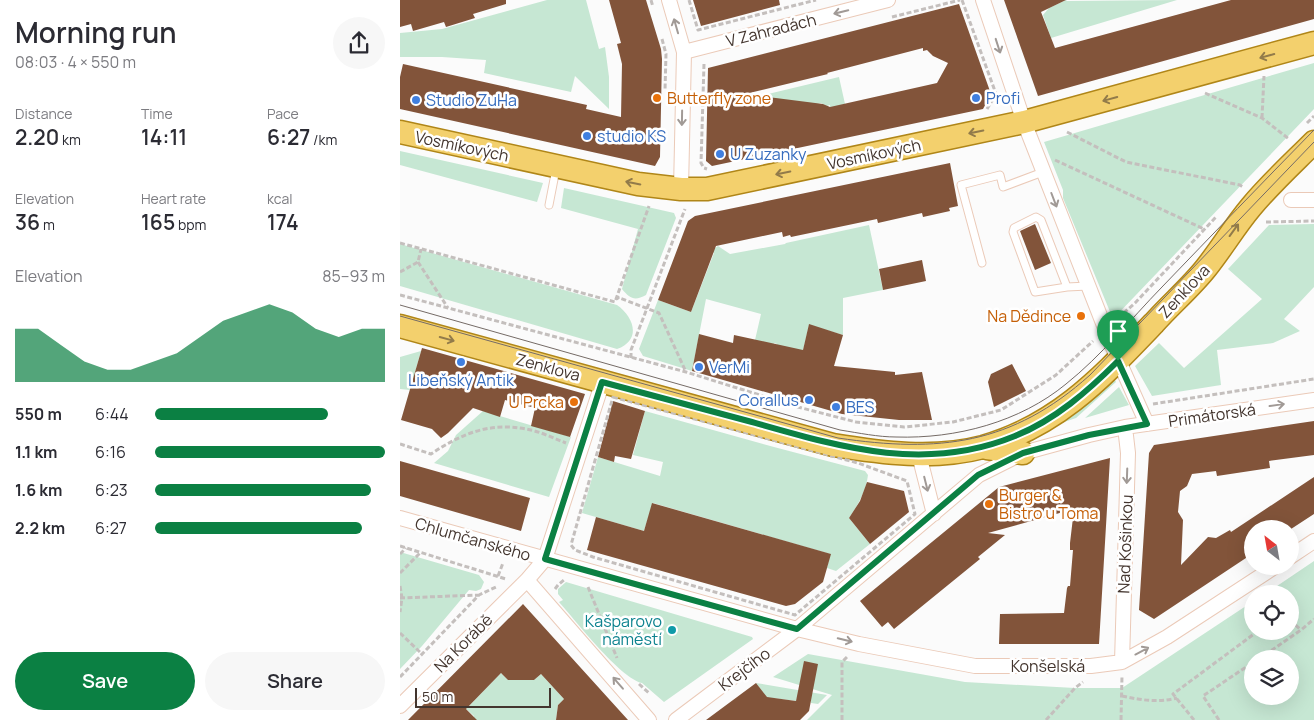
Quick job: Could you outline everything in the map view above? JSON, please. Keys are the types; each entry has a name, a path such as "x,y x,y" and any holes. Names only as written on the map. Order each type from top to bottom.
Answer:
{"main road":[{"name":"Vosmíkových","path":"400,132 638,184 683,199 707,189 1024,122 1314,43"},
{"name":"Zenklova","path":"400,326 833,445 883,453 919,455 981,447 1016,436 1071,404 1092,386 1205,269 1251,207 1314,142"},
{"path":"981,447 1023,453"}],"street":[{"path":"669,0 684,52 683,199"},
{"name":"V Zahradách","path":"684,52 888,0"},
{"path":"983,0 1043,172 1118,361 1147,424"},
{"path":"1291,200 1314,200"},
{"path":"602,382 545,559 527,580 650,720"},
{"name":"Primátorská","path":"1023,453 1125,427 1314,400"},
{"name":"Nad Košinkou","path":"1122,662 1128,453 1125,427"},
{"name":"Krejčího","path":"676,720 797,629 978,475 1023,453"},
{"path":"919,455 934,514"},
{"name":"Chlumčanského","path":"400,518 545,559"},
{"path":"1299,551 1314,541"},
{"path":"545,559 797,629"},
{"name":"Konšelská","path":"797,629 859,644 974,666 1091,666 1122,662 1167,637 1262,575"},
{"name":"Na Korábě","path":"400,706 527,580"}],"lane":[{"path":"549,205 556,166"},
{"path":"982,264 962,185 1000,175 1002,187 1043,172"},
{"path":"1067,287 1041,220 1036,217 1014,228 1013,232 1035,292 1088,286"}],"path":[{"path":"651,0 653,9"},
{"path":"689,0 698,30 816,0"},
{"path":"884,19 961,0 996,94 986,112"},
{"path":"661,36 666,54 665,92"},
{"path":"712,62 703,64 701,163 704,168 714,170"},
{"path":"1262,118 1264,73"},
{"path":"1202,92 1262,118 1290,140"},
{"path":"1066,132 1126,162 1240,185 1244,188"},
{"path":"1050,157 1204,230"},
{"path":"631,358 631,350 647,310 683,199"},
{"path":"400,243 615,302 650,203"},
{"path":"1266,222 1314,221"},
{"path":"400,295 686,372 798,407 856,422 904,427 953,422 1001,410 1056,376 1135,303 1188,246"},
{"path":"421,249 418,262 448,308"},
{"path":"400,272 418,262"},
{"path":"618,298 659,313 686,372"},
{"path":"1139,406 1314,379"},
{"path":"570,545 613,396 858,463 907,481 915,514 795,615 593,557"},
{"path":"400,444 430,454 442,446 476,430 500,426 527,429 581,448"},
{"path":"400,546 506,579 500,585 479,595 400,677"},
{"path":"400,554 406,548"},
{"path":"400,573 421,552"},
{"path":"498,576 504,559"},
{"path":"556,596 555,588 563,580 571,581"},
{"path":"596,587 586,584 618,660"},
{"path":"400,586 400,612"},
{"path":"401,598 479,595"},
{"path":"1272,650 1314,619"},
{"path":"400,633 422,654"},
{"path":"1194,720 1173,694 1246,640"},
{"path":"842,720 842,662 847,656 852,655"},
{"path":"1121,720 1122,662"},
{"path":"1219,720 1203,696 1244,668"},
{"path":"1046,720 1075,688 1086,680"},
{"path":"636,683 642,685 654,699"},
{"path":"1122,696 1150,701 1177,698"}],"green space":[{"path":"547,0 586,0 599,49 605,47 609,77 609,109 575,76 571,92 484,73 486,60 400,57 400,33 442,29"},
{"path":"1066,0 1177,0 1051,38 1043,15 1049,8"},
{"path":"1314,63 1314,109 1113,319 1063,198 1063,190 1044,142"},
{"path":"839,77 845,104 830,108 830,105 827,106 821,103 772,114 768,94"},
{"path":"400,151 543,183 537,202 400,165"},
{"path":"564,188 674,213 676,218 646,295 633,298 622,289 638,229 561,208"},
{"path":"1314,224 1314,287 1284,319 1300,331 1273,343 1217,350 1221,385 1152,396 1135,366 1159,343 1184,368 1262,299 1228,269 1269,225"},
{"path":"869,225 883,290 843,298 843,335 809,325 802,355 777,347 777,344 774,343 772,350 755,340 761,314 706,299 692,371 643,356 639,349 658,300 691,312 714,253 711,251 718,246 730,254"},
{"path":"400,244 617,305 631,322 633,328 630,340 617,349 400,286"},
{"path":"421,351 410,390 400,389 400,357"},
{"path":"1114,378 1116,382 1076,418 1044,429"},
{"path":"1119,387 1129,405 1085,418"},
{"path":"483,411 571,437 549,497 434,463 448,451 456,435"},
{"path":"645,411 865,471 868,475 865,487 849,518 870,544 836,571 827,568 830,554 653,503 644,531 582,513 598,457 660,476 663,462 633,455"},
{"path":"400,552 479,575 484,582 481,589 476,591 469,590 400,669"},
{"path":"1314,561 1314,720 807,720 832,695 773,677 808,654 965,682 1075,688 1122,688 1244,607 1244,640 1299,640 1299,585 1278,585 1293,575 1299,575 1299,571"},
{"path":"566,582 752,637 753,639 664,702 642,683 622,671 587,635 559,602 563,600 558,594 558,589"},
{"path":"501,673 508,680 534,680 541,674 564,699 558,705 556,720 474,720 474,716 466,709"},
{"path":"756,683 827,695 818,704 811,703 811,700 797,698 796,701 773,698 769,701"}],"building":[{"path":"400,0 506,0 506,4 473,14 475,18 446,27 444,22 413,31 411,24 400,27"},
{"path":"609,0 646,0 661,49 660,157 655,166 400,109 400,77 403,64 587,105 586,109 621,117 622,64 617,44 621,43"},
{"path":"693,0 779,0 780,5 701,26"},
{"path":"1004,0 1066,0 1041,12 1055,48 1231,0 1314,0 1314,19 1038,96"},
{"path":"959,4 991,94 983,109 712,166 706,161 708,68","holes":["923,48 923,51 927,50 933,56 948,63 937,83 830,107 823,104 745,94"]},
{"path":"950,163 958,206 949,208 950,211 923,217 922,213 878,223 877,219 791,237 790,235 783,237 782,232 716,246 691,312 658,300 688,221 695,216"},
{"path":"1035,224 1051,263 1035,270 1020,231"},
{"path":"922,260 926,281 883,290 879,269"},
{"path":"809,324 843,335 834,366 895,372 895,375 922,372 932,420 899,420 842,414 692,371 699,334 733,343 734,335 803,350"},
{"path":"422,348 585,394 570,437 531,426 535,408 505,400 500,417 473,408 441,438 432,429 401,420"},
{"path":"1012,364 1026,391 994,407 988,382 991,374"},
{"path":"613,401 645,411 631,459 615,456 614,462 598,457"},
{"path":"1314,421 1314,455 1269,461 1270,468 1217,476 1216,471 1192,474 1187,486 1180,491 1178,512 1183,520 1181,565 1208,537 1216,538 1230,530 1231,532 1244,523 1244,559 1154,619 1139,610 1149,453 1154,445"},
{"path":"1110,458 1099,644 999,644 1000,614 1064,613 1067,588 1070,586 1073,550 1070,550 1070,543 1074,509 988,533 1005,535 978,557 980,559 894,629 888,622 882,627 860,601 999,487"},
{"path":"400,461 530,498 521,531 400,496"},
{"path":"1314,477 1314,514 1299,524 1299,520 1249,520"},
{"path":"867,482 904,491 909,512 870,544 849,518 860,501"},
{"path":"652,503 831,554 823,582 795,604 786,606 587,550 596,517 644,531"},
{"path":"523,604 628,720 556,720 558,705 564,699 541,674 534,680 508,680 501,673 466,709 477,720 408,720"},
{"path":"804,661 818,664 809,711 800,720 706,720 756,683 767,697 796,701"}],"tram line":[{"path":"400,305 840,430 875,436 896,437 919,437 964,431 986,426 1028,409 1048,397 1079,373 1314,130"},
{"path":"400,316 838,438 909,444 942,443 973,438 1003,430 1032,416 1061,398 1090,375 1314,142"}],"place":[{"name":"Butterfly zone","path":"657,98"},
{"name":"Profi","path":"976,98"},
{"name":"Studio ZuHa","path":"416,100"},
{"name":"studio KS","path":"587,136"},
{"name":"U Zuzanky","path":"720,154"},
{"name":"Na Dědince","path":"1081,316"},
{"name":"Libeňský Antik","path":"461,362"},
{"name":"VerMi","path":"699,367"},
{"name":"Corallus","path":"809,400"},
{"name":"U Prcka","path":"574,402"},
{"name":"BES","path":"836,407"},
{"name":"Burger & Bistro u Toma","path":"989,504"},
{"name":"Kašparovo náměstí","path":"672,630"}],"route":[{"path":"1118,361 1147,424 1089,435 1023,453 978,475 797,629 545,559 602,382 833,445 883,453 919,455 981,447 1016,436 1071,404 1118,361"}]}
